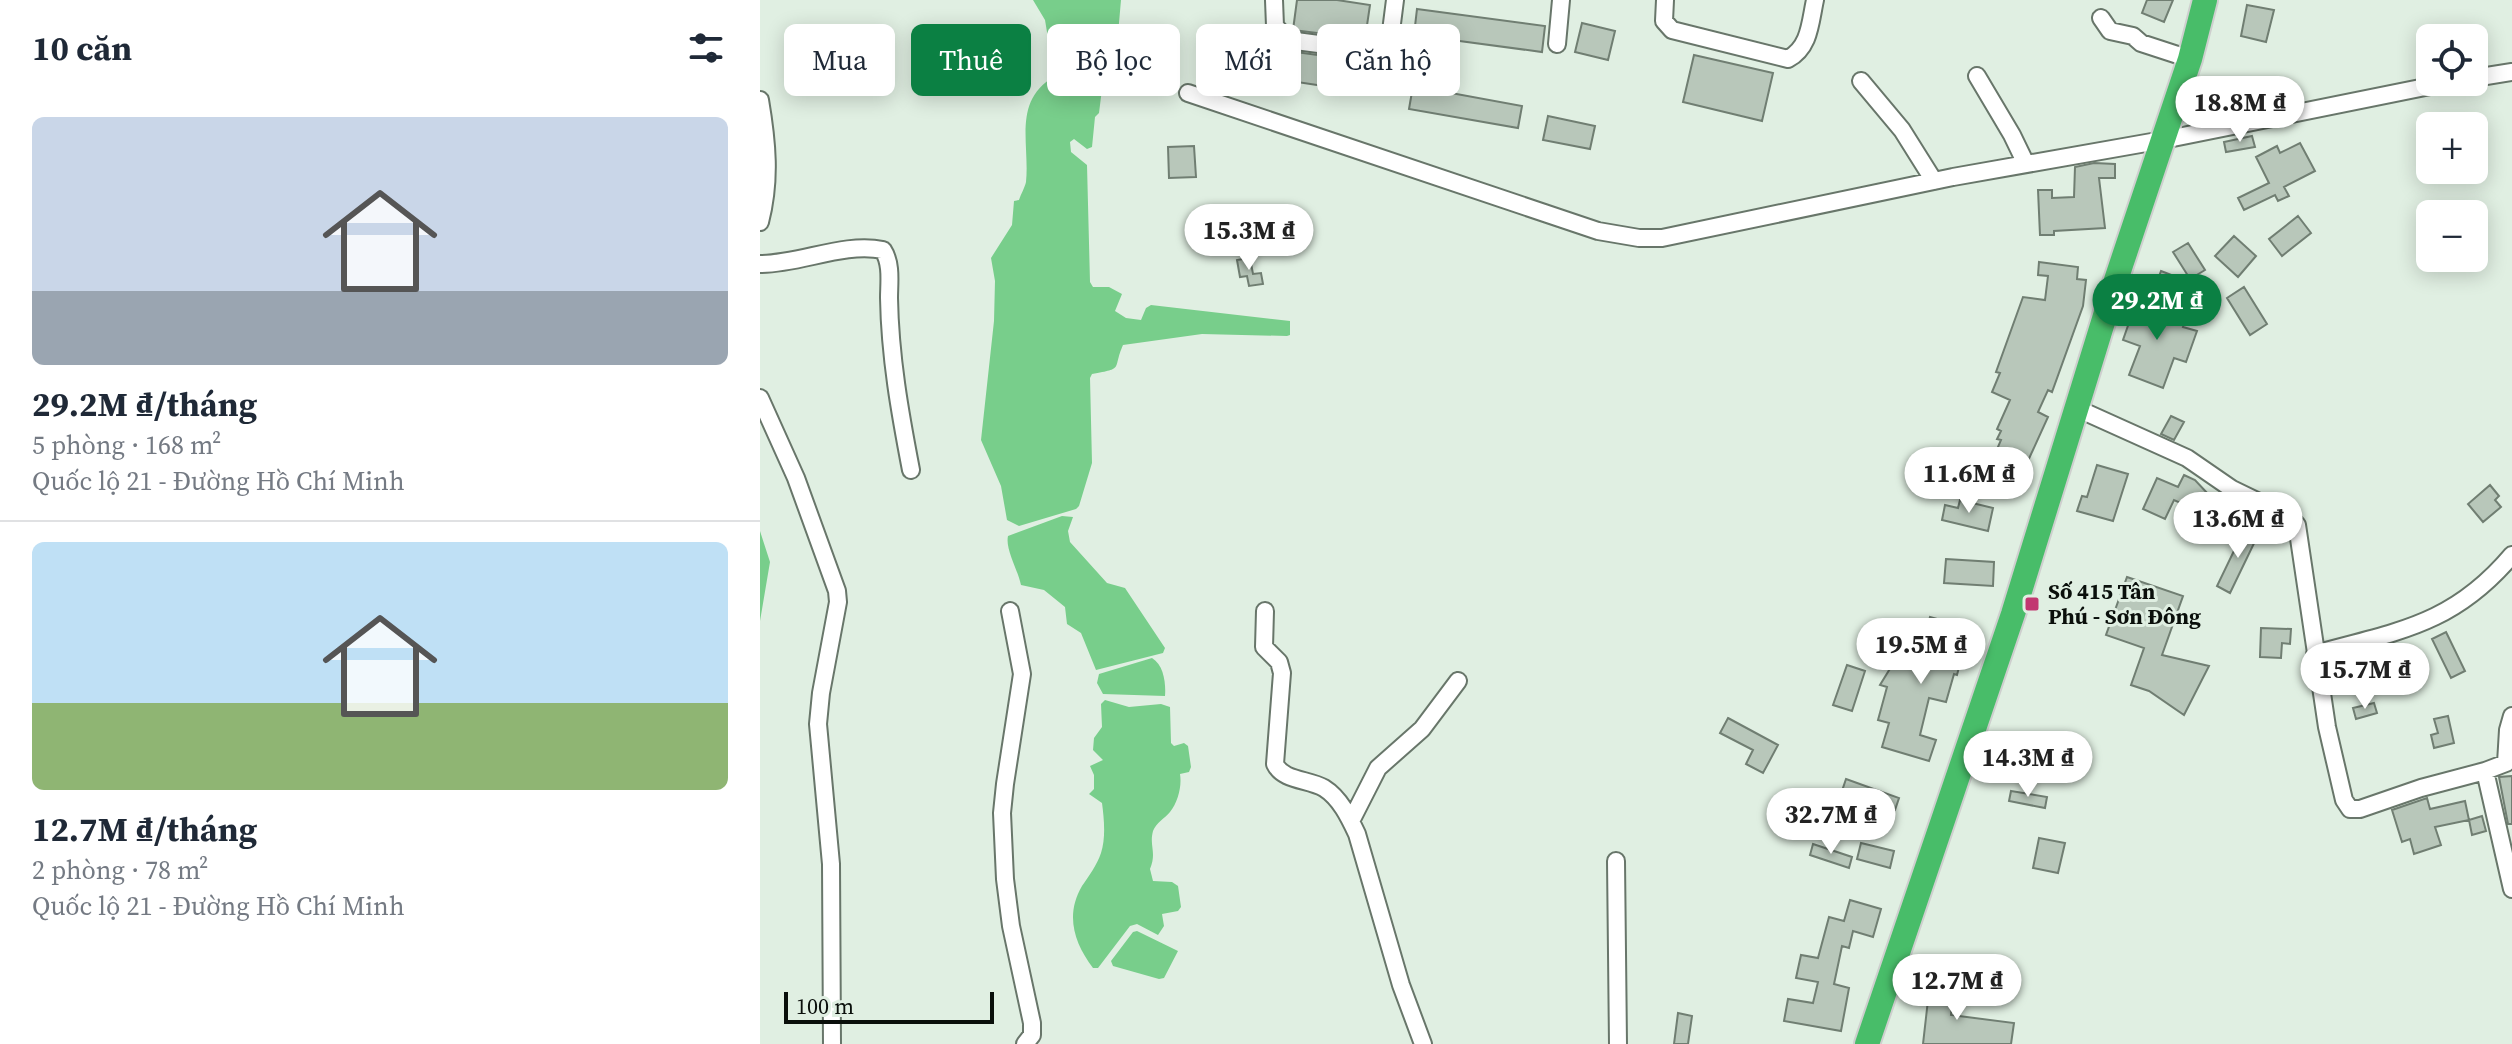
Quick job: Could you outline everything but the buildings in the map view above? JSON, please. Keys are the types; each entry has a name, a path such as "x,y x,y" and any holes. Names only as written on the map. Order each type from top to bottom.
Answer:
{"highway":[{"path":"1867,1044 2013,614 2076,408 2190,59 2205,0"}],"street":[{"path":"1274,0 1275,26 1288,40 1380,52 1389,47 1395,0"},
{"path":"1557,44 1561,0"},
{"path":"1665,0 1664,21 1672,30 1788,59 1799,52 1806,40 1815,0"},
{"path":"2101,18 2110,31 2133,36 2141,43 2190,59"},
{"path":"2488,76 2512,72"},
{"path":"1977,76 2026,164"},
{"path":"1861,81 1902,130 1934,181"},
{"path":"1188,93 1598,231 1639,238 1662,238 1934,181 2163,140 2416,89"},
{"path":"760,100 768,163 760,222"},
{"path":"760,264 856,249 883,250 889,266 890,340 897,397 911,470"},
{"path":"760,398 796,478 837,591 838,602 818,724 831,864 832,1044"},
{"path":"2076,408 2158,443 2215,475 2232,489 2290,517 2297,525 2332,755 2344,800 2350,809 2360,809 2506,763 2512,716"},
{"path":"2315,654 2425,623 2449,611 2471,595 2512,555"},
{"path":"1010,611 1022,674 1005,784 1004,852 1011,926 1032,1023 1032,1035 1025,1044"},
{"path":"1265,611 1264,647 1279,662 1282,673 1275,764 1281,773 1322,787 1343,807 1351,821 1401,985 1423,1044"},
{"path":"1351,821 1378,768 1422,729 1458,681"},
{"path":"2485,771 2512,889"},
{"path":"1616,861 1618,1044"}],"shaded area":[{"path":"1033,0 1121,0 1119,24 1047,24 1047,32 1045,20"},
{"path":"1047,82 1047,96 1101,96 1092,147 1087,149 1074,139 1070,142 1071,152 1087,165 1090,282 1093,287 1109,287 1122,294 1115,311 1126,318 1141,320 1146,308 1151,305 1290,321 1290,335 1202,334 1123,345 1116,367 1092,374 1090,378 1092,463 1079,506 1019,526 1007,520 1001,486 981,440 994,321 995,281 991,258 1012,225 1014,201 1019,200 1026,182 1028,110"},
{"path":"1062,516 1073,517 1068,531 1070,542 1107,583 1125,588 1165,648 1163,653 1096,670 1081,633 1067,624 1065,607 1044,590 1021,585 1008,547 1008,536"},
{"path":"760,531 770,562 760,621"},
{"path":"1152,658 1162,670 1165,696 1103,694 1097,683 1099,674"},
{"path":"1105,700 1129,707 1161,704 1170,707 1171,743 1174,746 1184,743 1188,746 1191,767 1189,772 1180,774 1180,789 1175,804 1156,826 1152,836 1150,869 1153,881 1172,882 1178,886 1181,907 1178,911 1162,914 1164,926 1158,935 1137,924 1130,926 1098,968 1093,968 1077,939 1073,918 1077,897 1097,862 1104,841 1102,803 1089,794 1094,789 1090,766 1103,760 1093,750 1094,738 1102,727 1101,704"},
{"path":"1137,931 1178,951 1164,978 1113,966 1111,961"}],"place":[{"name":"Số 415 Tân Phú - Sơn Đông","path":"2032,604"}]}
